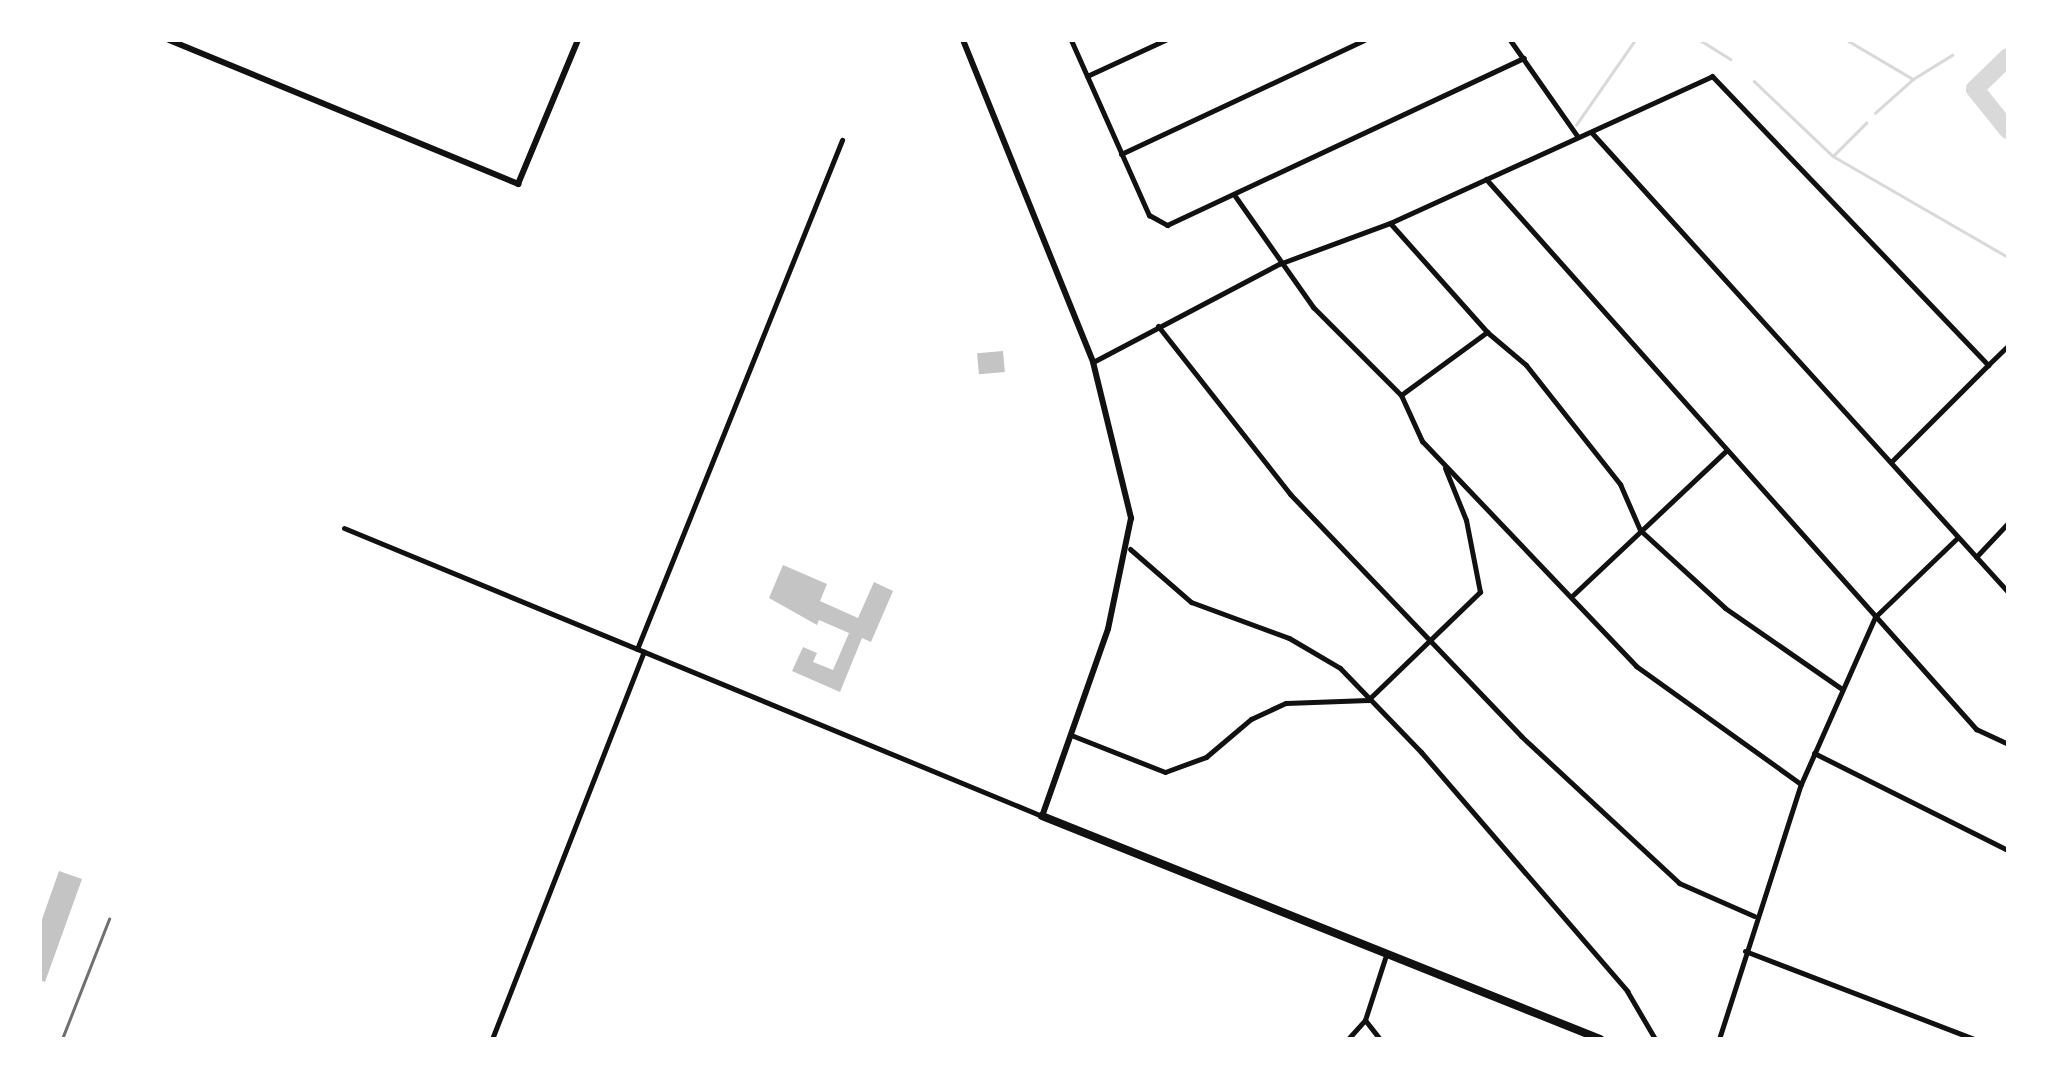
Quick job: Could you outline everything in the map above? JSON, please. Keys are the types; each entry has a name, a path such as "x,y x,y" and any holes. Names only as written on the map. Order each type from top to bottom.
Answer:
{"main road":[{"path":"1042,816 1385,958 1600,1039"}],"street":[{"path":"169,40 518,184 578,40"},
{"path":"344,528 1042,816 1130,548 1128,496 1093,362 963,40"},
{"path":"1071,40 1121,154 1158,224 1184,221 1524,58"},
{"path":"1087,76 1165,40"},
{"path":"1121,154 1364,40"},
{"path":"1510,40 1578,137"},
{"path":"1093,362 1278,264 1390,223 1712,76 1988,365"},
{"path":"1592,133 2008,592"},
{"path":"492,1039 640,650 842,140"},
{"path":"1486,179 1725,452 1976,729 2008,744"},
{"path":"1235,196 1278,264 1401,395 1422,441 1636,666 1801,784"},
{"path":"1390,223 1488,332 1526,364 1620,484 1640,530 1725,608 1842,689"},
{"path":"1158,326 1290,494 1434,639 1521,736 1678,883 1754,916"},
{"path":"1401,395 1488,332"},
{"path":"1890,463 2008,346"},
{"path":"1572,595 1725,452"},
{"path":"1071,735 1165,772 1206,757 1251,719 1286,703 1368,700 1480,592 1466,520 1444,465"},
{"path":"1976,557 2008,524"},
{"path":"1718,1039 1754,916 1801,784 1876,617 1958,538"},
{"path":"1130,548 1191,602 1320,654 1421,752 1626,991 1655,1039"},
{"path":"1814,753 2008,850"},
{"path":"1745,951 1974,1039"},
{"path":"1348,1039 1366,1020 1385,958"},
{"path":"1366,1020 1380,1039"}],"building":[{"path":"1003,351 1005,372 979,374 977,353"},
{"path":"783,565 827,584 820,601 858,618 874,582 893,591 871,642 862,638 840,692 792,671 803,647 817,653 813,662 833,670 849,633 819,620 817,625 769,598"},
{"path":"59,871 82,879 45,982 40,980 40,925"}],"waterway":[{"path":"1576,125 1635,40"},
{"path":"1700,40 1730,59"},
{"path":"1847,40 1913,79 1952,55"},
{"path":"2008,57 1975,89 2008,130"},
{"path":"1754,81 1833,156 1866,123"},
{"path":"1875,113 1911,81"},
{"path":"1833,156 2008,257"}],"railway":[{"path":"62,1039 109,919"}]}
